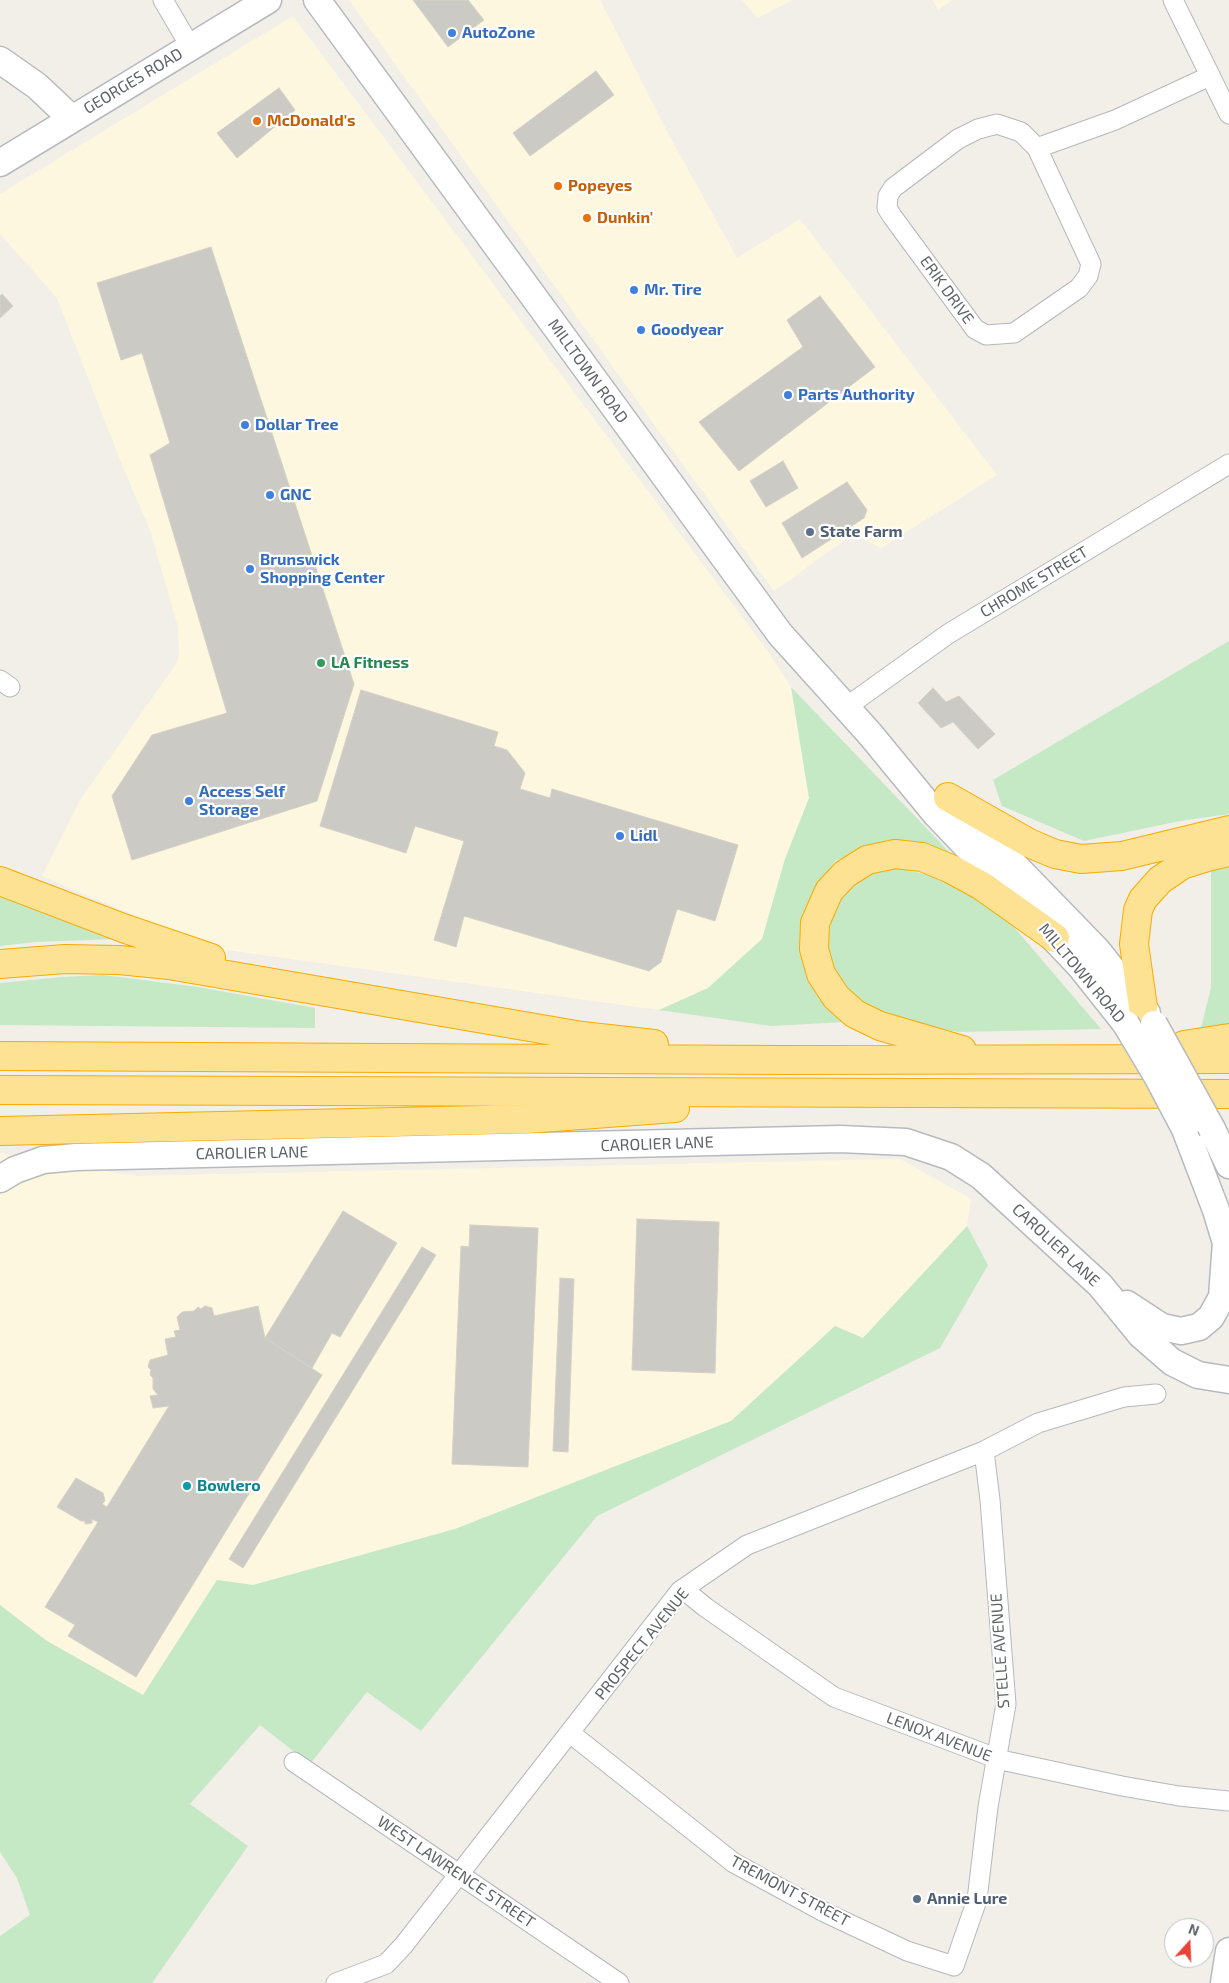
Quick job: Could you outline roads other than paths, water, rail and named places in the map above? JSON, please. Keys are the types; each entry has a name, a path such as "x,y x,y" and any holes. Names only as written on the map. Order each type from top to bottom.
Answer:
{"highway":[{"path":"948,797 1029,843 1055,854 1081,859 1122,856 1229,830"},
{"path":"1141,1018 1134,944 1138,910 1143,900 1160,880 1182,865 1229,852"},
{"path":"990,1058 880,1026 855,1014 845,1006 828,986 816,961 815,923 823,901 836,882 855,866 882,856 909,855 936,862 967,877 1055,938"},
{"path":"0,881 157,940 305,988"},
{"path":"0,964 42,960 91,959 160,964 582,1036 779,1060"},
{"path":"1113,1057 1229,1038"},
{"path":"0,1056 779,1060 1113,1057 1229,1059"},
{"path":"0,1090 1229,1094"},
{"path":"0,1132 527,1120 875,1093"}],"street":[{"path":"163,0 190,46"},
{"name":"GEORGES ROAD","path":"0,163 71,118 268,0"},
{"name":"MILLTOWN ROAD","path":"317,0 780,634 870,734 935,813 1055,938 1098,988 1141,1018 1154,1070 1185,1129 1227,1247"},
{"path":"1174,0 1229,114"},
{"path":"0,60 37,86 71,118"},
{"path":"1037,148 1115,120 1210,76"},
{"name":"ERIK DRIVE","path":"998,124 1021,132 1037,148 1091,264 1088,276 1079,288 1014,333 986,335 975,329 892,216 887,208 888,196 893,188 936,155 958,139 978,128 998,124"},
{"name":"CHROME STREET","path":"845,708 948,634 1229,464"},
{"name":"MILLTOWN ROAD","path":"870,734 948,797 1097,950 1212,1129 1229,1165"},
{"name":"CAROLIER LANE","path":"0,1179 15,1170 43,1160 76,1158 840,1139 890,1140 936,1150 982,1176 1100,1285 1141,1334 1172,1362 1198,1375 1229,1380"},
{"path":"1100,1285 1162,1327 1180,1331 1199,1327 1215,1312 1222,1297 1227,1247"},
{"name":"PROSPECT AVENUE","path":"336,1983 386,1964 460,1875 683,1589 747,1546 984,1451 1038,1423 1124,1397 1156,1394"},
{"name":"STELLE AVENUE","path":"954,1966 977,1900 988,1807 1006,1704 990,1500 984,1451"},
{"name":"LENOX AVENUE","path":"683,1589 705,1607 834,1698 996,1758 1122,1786 1186,1797 1229,1801"},
{"name":"TREMONT STREET","path":"570,1733 734,1863 824,1912 907,1951 954,1966"},
{"name":"WEST LAWRENCE STREET","path":"294,1762 619,1983"},
{"path":"1224,1983 1229,1951"}],"place":[{"name":"AutoZone","path":"452,33"},
{"name":"McDonald's","path":"257,121"},
{"name":"Popeyes","path":"558,186"},
{"name":"Dunkin'","path":"587,218"},
{"name":"Mr. Tire","path":"634,290"},
{"name":"Goodyear","path":"641,330"},
{"name":"Parts Authority","path":"788,395"},
{"name":"Dollar Tree","path":"245,425"},
{"name":"GNC","path":"270,495"},
{"name":"State Farm","path":"810,532"},
{"name":"Brunswick Shopping Center","path":"250,569"},
{"name":"LA Fitness","path":"321,663"},
{"name":"Access Self Storage","path":"189,801"},
{"name":"Lidl","path":"620,836"},
{"name":"Bowlero","path":"187,1486"},
{"name":"Annie Lure","path":"917,1899"}]}
